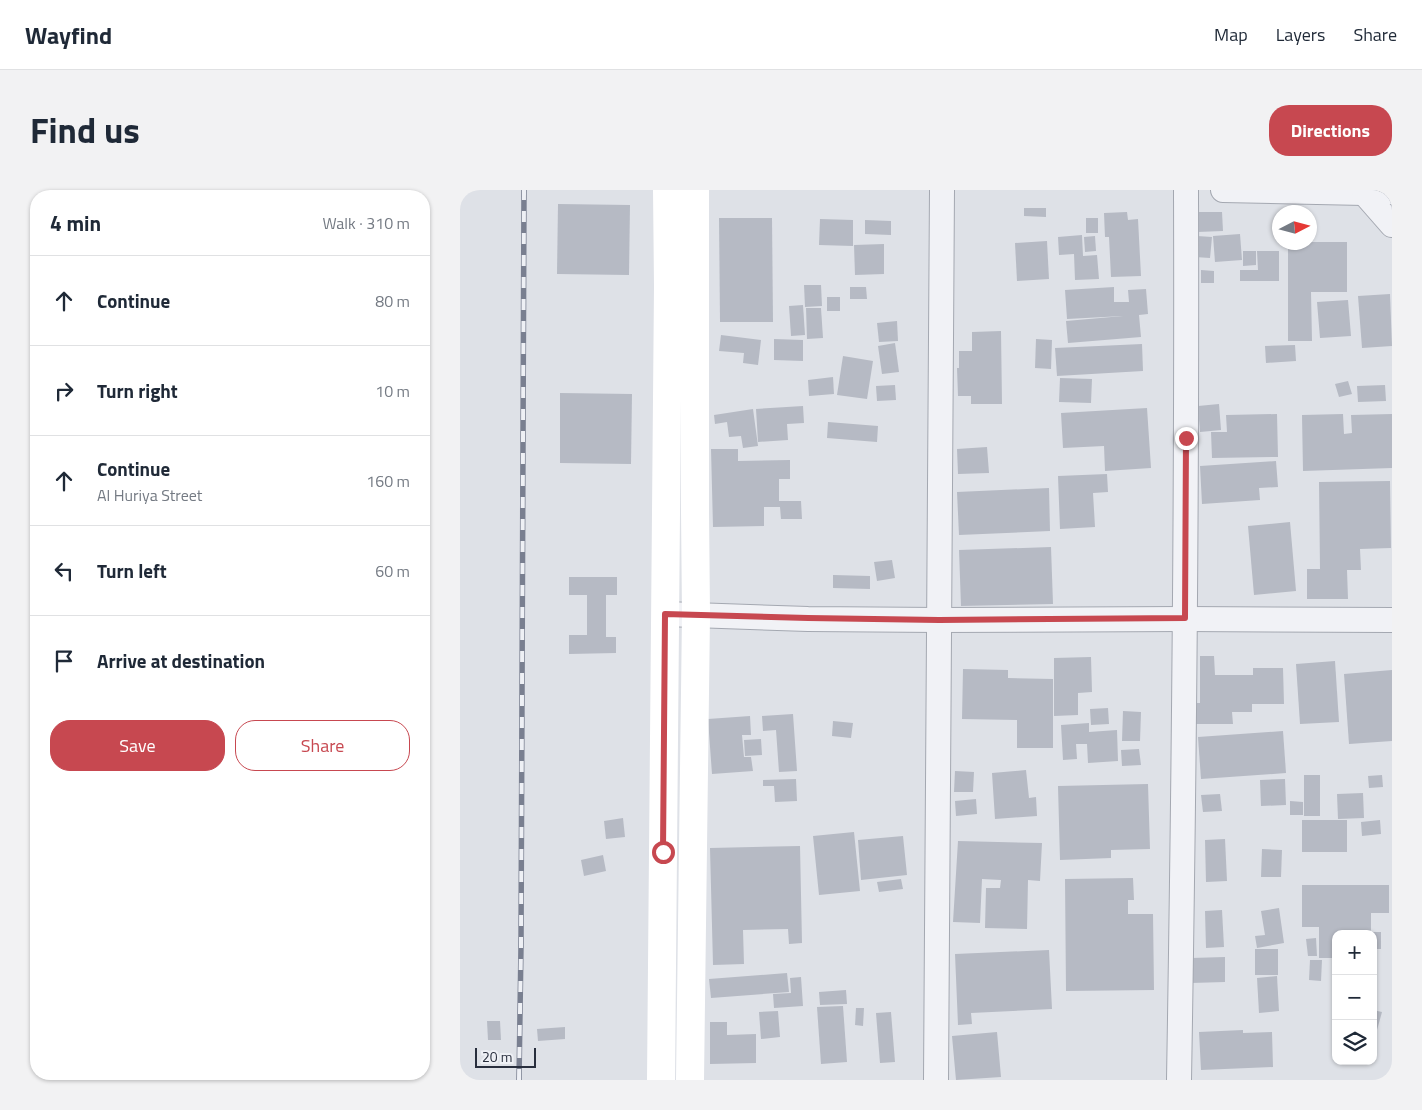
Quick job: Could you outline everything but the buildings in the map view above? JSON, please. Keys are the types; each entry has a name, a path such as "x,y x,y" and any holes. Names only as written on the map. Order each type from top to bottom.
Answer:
{"main road":[{"path":"661,1080 668,190"},
{"path":"690,1080 696,615 695,190"}],"street":[{"path":"936,1080 942,190"},
{"path":"1179,1080 1185,618 1186,190"},
{"path":"1223,190 1392,192"},
{"path":"1364,193 1392,225"},
{"path":"665,614 939,620 1185,618 1392,620"}],"railway":[{"path":"519,1080 524,190"}],"route":[{"path":"663,852 665,614 939,620 1185,618 1186,438"}]}
